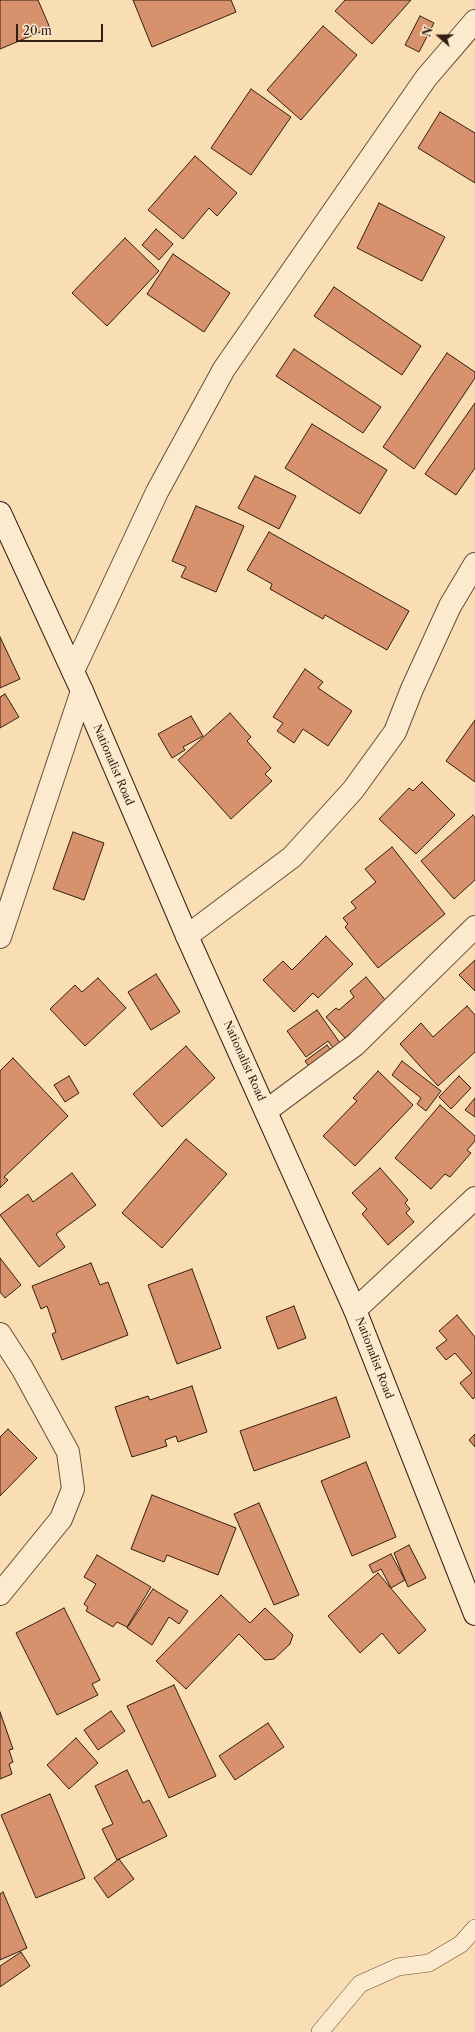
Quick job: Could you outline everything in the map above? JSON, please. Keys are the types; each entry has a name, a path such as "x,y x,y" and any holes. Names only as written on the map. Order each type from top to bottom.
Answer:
{"street":[{"path":"73,671 157,492 224,369 426,78 475,21"},
{"name":"Nationalist Road","path":"0,513 82,691 187,936 355,1310 475,1614"},
{"path":"187,936 292,857 352,790 395,732 412,689 450,606 475,564"},
{"path":"0,937 82,691"},
{"path":"266,1111 355,1045 475,927"},
{"path":"355,1310 475,1198"},
{"path":"0,1334 22,1368 68,1452 73,1489 61,1519 0,1594"}],"lane":[{"path":"320,2032 360,1984 398,1967 429,1962 461,1944 475,1928"}],"building":[{"path":"0,0 38,0 50,28 0,49"},
{"path":"133,0 231,0 236,12 152,47"},
{"path":"345,0 411,0 372,44 335,11"},
{"path":"420,16 434,23 419,52 405,45"},
{"path":"323,26 357,55 301,120 267,90"},
{"path":"251,89 291,117 251,175 211,148"},
{"path":"440,112 475,133 475,183 418,148"},
{"path":"195,156 237,193 217,216 209,208 183,239 148,210"},
{"path":"379,203 445,237 422,281 357,248"},
{"path":"156,229 173,244 159,260 142,245"},
{"path":"125,238 159,271 107,326 72,293"},
{"path":"173,254 230,293 204,332 147,294"},
{"path":"334,287 421,346 402,375 314,316"},
{"path":"294,349 381,407 363,433 276,376"},
{"path":"447,353 475,372 475,378 414,469 383,447"},
{"path":"475,403 475,468 456,495 425,474"},
{"path":"312,424 387,470 360,514 285,468"},
{"path":"255,476 296,496 279,529 238,508"},
{"path":"196,506 244,526 216,592 181,577 186,567 172,561"},
{"path":"269,532 409,611 387,650 325,615 323,619 270,589 272,584 247,570"},
{"path":"0,637 20,679 0,688"},
{"path":"305,669 323,682 318,688 352,711 328,746 303,729 294,743 277,731 283,723 273,717"},
{"path":"5,694 19,717 0,728 0,697"},
{"path":"230,713 251,737 247,741 271,768 265,774 272,781 231,819 178,760"},
{"path":"191,716 203,736 183,747 185,750 172,758 158,734"},
{"path":"475,720 475,782 446,761"},
{"path":"422,782 455,815 416,854 379,819 409,788 413,791"},
{"path":"473,815 475,818 475,880 454,899 421,861"},
{"path":"73,832 104,843 84,900 53,889"},
{"path":"392,847 445,914 378,968 345,927 348,924 343,918 356,908 351,902 376,882 365,869"},
{"path":"326,936 353,964 318,998 313,993 294,1012 263,980 283,961 292,970"},
{"path":"475,960 475,991 459,975"},
{"path":"156,974 180,1012 151,1030 128,992"},
{"path":"366,977 387,1002 345,1038 326,1017 336,1008 339,1010 354,997 350,991"},
{"path":"98,978 126,1008 85,1046 50,1009 75,985 82,992"},
{"path":"467,1006 475,1015 475,1052 438,1086 400,1044 421,1023 433,1037"},
{"path":"317,1010 340,1043 333,1048 328,1041 306,1057 287,1031"},
{"path":"327,1045 333,1053 311,1069 305,1061"},
{"path":"186,1046 215,1078 162,1127 133,1094"},
{"path":"13,1058 68,1116 4,1177 8,1180 0,1188 0,1071"},
{"path":"402,1061 441,1091 426,1111 417,1104 421,1098 392,1075"},
{"path":"378,1071 413,1105 355,1166 323,1136 357,1101 353,1098"},
{"path":"69,1076 79,1093 65,1102 54,1085"},
{"path":"459,1076 471,1088 451,1109 439,1097"},
{"path":"475,1098 475,1117 465,1110"},
{"path":"440,1105 475,1136 475,1141 467,1150 471,1153 450,1177 445,1174 431,1189 395,1158"},
{"path":"186,1139 227,1174 162,1248 122,1213"},
{"path":"380,1168 408,1200 405,1203 410,1209 406,1213 414,1222 388,1245 362,1214 367,1209 352,1193"},
{"path":"72,1173 96,1205 56,1234 65,1247 39,1267 0,1215 28,1194 33,1202"},
{"path":"0,1258 21,1285 5,1298 0,1292"},
{"path":"91,1263 100,1285 108,1282 128,1335 62,1360 52,1334 56,1332 47,1306 41,1309 32,1286"},
{"path":"192,1269 221,1348 177,1364 148,1285"},
{"path":"294,1306 306,1338 278,1349 266,1317"},
{"path":"457,1315 475,1337 475,1397 473,1399 460,1383 472,1373 455,1353 446,1360 436,1348 447,1340 439,1331"},
{"path":"192,1386 207,1432 178,1442 176,1436 165,1440 167,1446 132,1457 115,1407 148,1396 150,1400"},
{"path":"336,1397 350,1437 254,1471 240,1431"},
{"path":"8,1429 37,1458 0,1496 0,1437"},
{"path":"475,1434 475,1447 469,1440"},
{"path":"366,1462 396,1537 352,1556 321,1481"},
{"path":"152,1495 236,1528 218,1575 167,1555 164,1562 131,1549"},
{"path":"259,1503 299,1595 274,1605 234,1514"},
{"path":"409,1545 426,1578 408,1587 394,1553"},
{"path":"391,1554 405,1580 391,1588 381,1569 373,1573 369,1565"},
{"path":"97,1555 151,1587 127,1627 117,1622 113,1627 86,1611 88,1607 84,1604 96,1584 84,1577"},
{"path":"378,1573 426,1630 399,1654 382,1633 360,1653 328,1616"},
{"path":"153,1589 188,1611 179,1624 169,1617 152,1645 127,1628"},
{"path":"221,1595 250,1623 265,1608 293,1635 290,1644 274,1659 265,1660 239,1634 186,1689 156,1661"},
{"path":"64,1608 100,1680 92,1684 98,1695 57,1715 16,1633"},
{"path":"174,1685 216,1776 169,1798 127,1706"},
{"path":"111,1711 125,1731 98,1750 84,1730"},
{"path":"0,1712 13,1749 9,1750 13,1762 9,1764 12,1774 0,1779"},
{"path":"268,1723 284,1747 235,1780 219,1756"},
{"path":"76,1738 98,1763 69,1789 47,1765"},
{"path":"127,1770 143,1803 149,1800 167,1836 117,1860 102,1829 113,1824 95,1786"},
{"path":"50,1794 85,1878 36,1898 1,1815"},
{"path":"119,1859 134,1879 108,1898 94,1878"},
{"path":"3,1892 27,1948 0,1960 0,1894"},
{"path":"21,1952 30,1966 0,1987 0,1966"}]}
